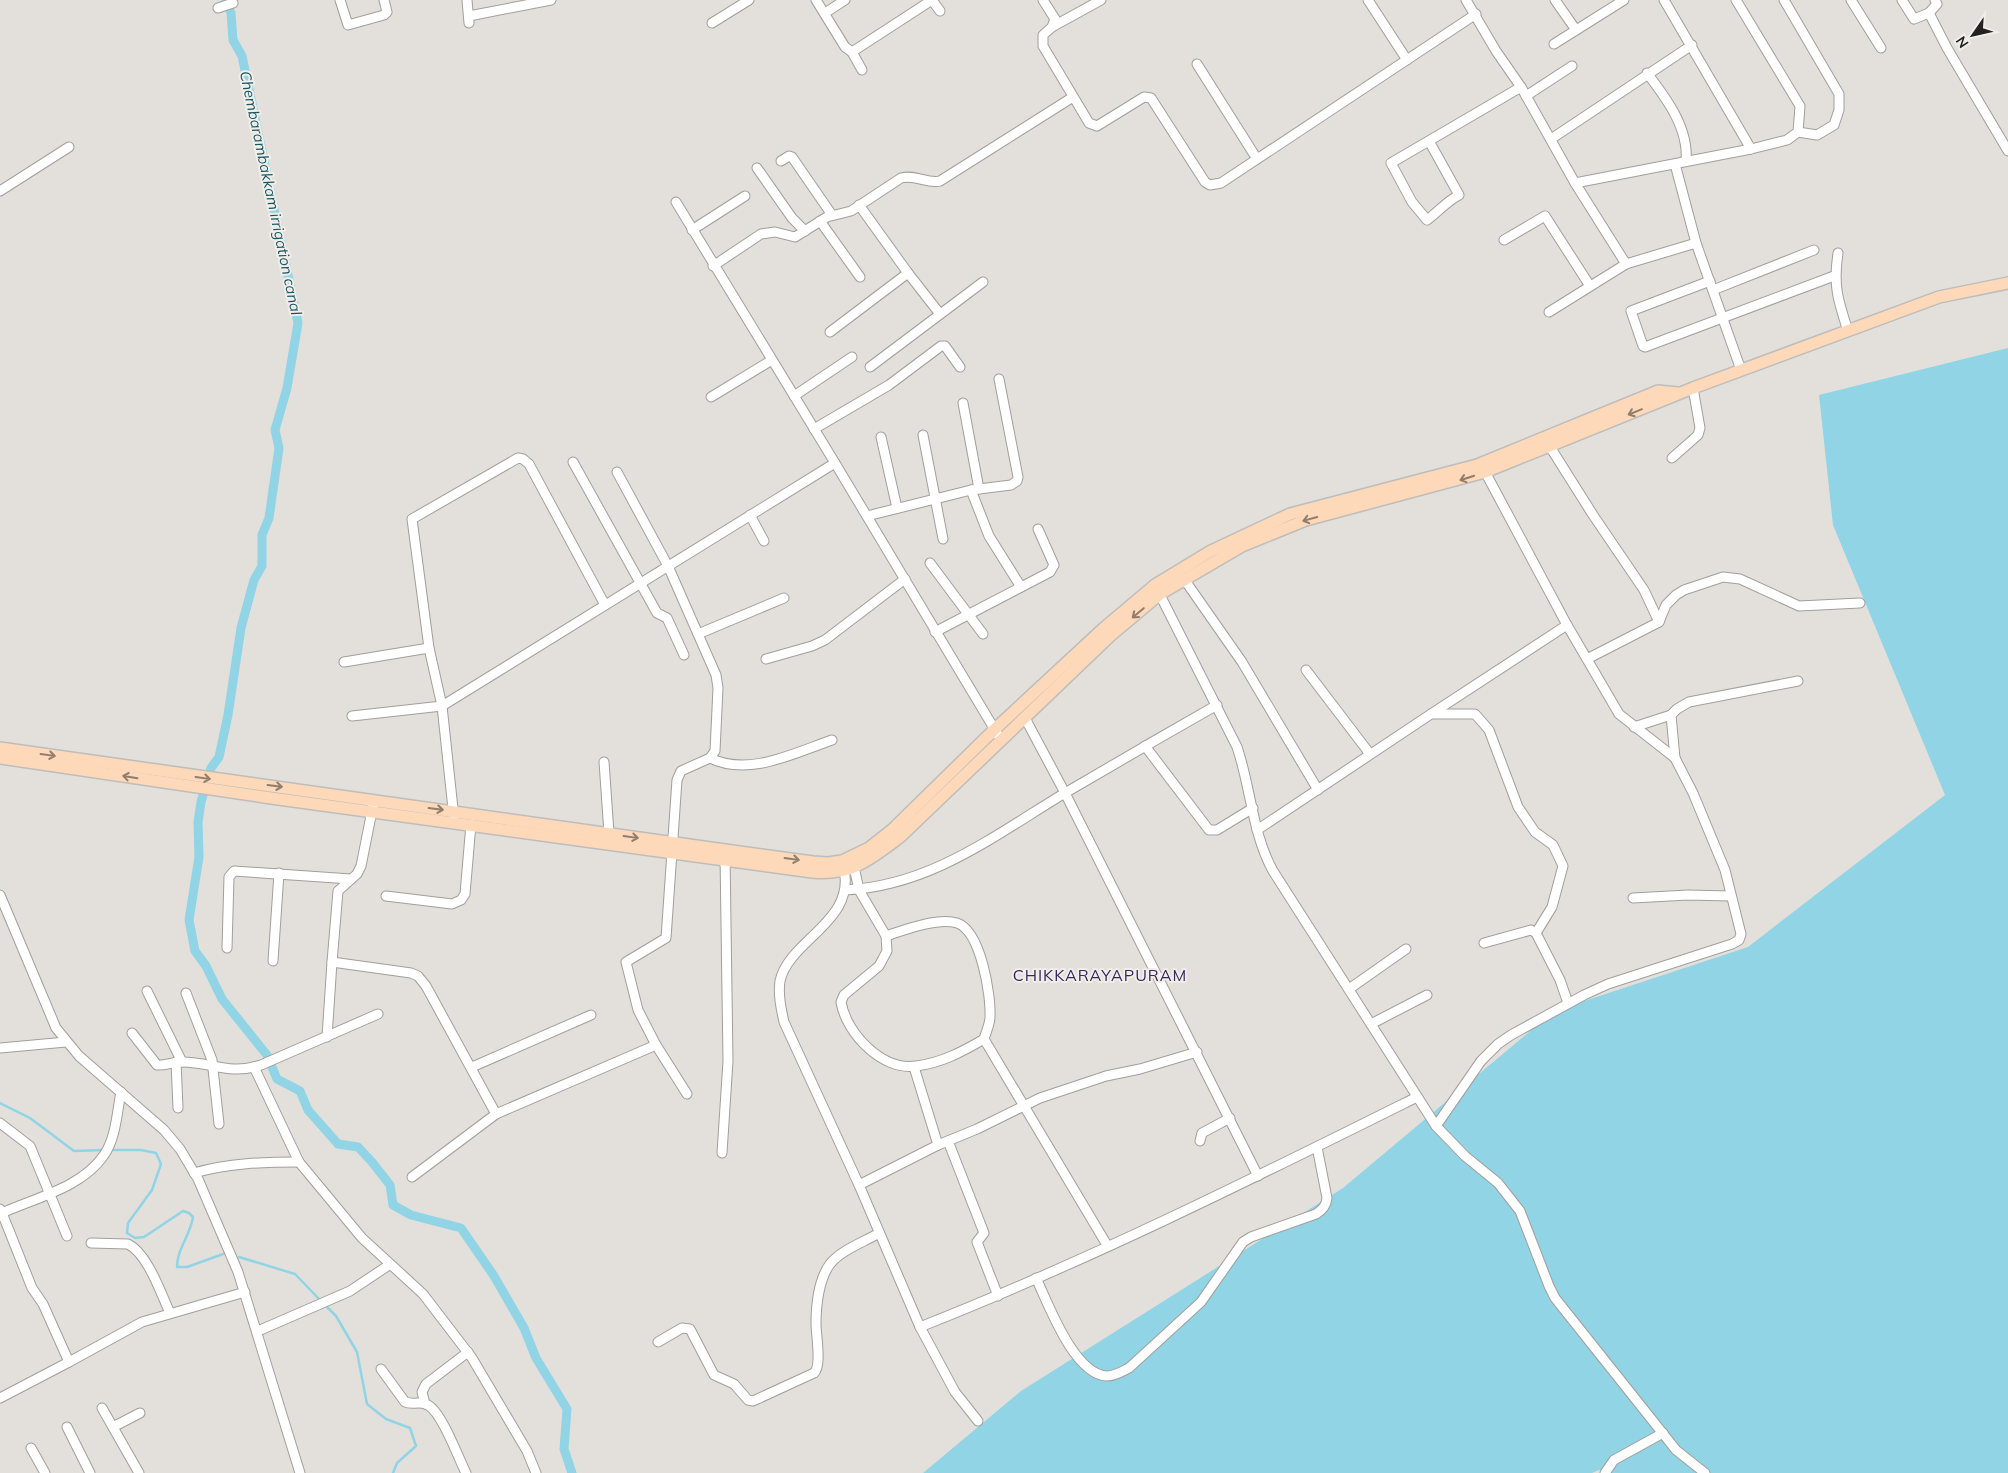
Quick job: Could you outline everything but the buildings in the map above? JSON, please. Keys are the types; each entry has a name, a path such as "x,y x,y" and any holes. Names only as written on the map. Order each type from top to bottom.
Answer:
{"main road":[{"path":"848,864 874,857 900,837 1157,590 1184,579 1242,546 1306,520 1411,494 1939,298 2008,283"},
{"path":"454,816 470,824 725,855 828,874 848,864 894,829 994,730 1104,628 1231,540 1290,514 1483,468"},
{"path":"0,748 226,786 454,816 609,833 673,848"},
{"path":"0,758 179,779"}],"street":[{"path":"340,0 348,25 384,15 387,12 384,0"},
{"path":"467,0 469,19 551,0"},
{"path":"712,23 749,0"},
{"path":"816,0 845,47 852,52 862,70"},
{"path":"825,13 845,0"},
{"path":"852,52 932,0 940,12"},
{"path":"1043,0 1055,19 1052,27"},
{"path":"1102,0 1052,27 1043,35 1043,46 1089,123 1093,126 1097,126 1144,97 1152,98 1205,182 1210,185 1221,184 1476,14"},
{"path":"1368,0 1407,60"},
{"path":"1466,0 1476,14 1496,51 1521,87 1575,183 1626,264"},
{"path":"1555,0 1576,30"},
{"path":"1554,44 1611,4 1624,0"},
{"path":"1664,0 1752,149"},
{"path":"1736,0 1800,106 1798,132"},
{"path":"1575,183 1752,149 1787,140 1798,132 1817,135 1834,125 1838,110 1839,94 1784,0"},
{"path":"1851,0 1881,48"},
{"path":"1902,0 1914,19 1929,14 1938,4 1935,0"},
{"path":"218,8 233,3"},
{"path":"1929,14 2008,151"},
{"path":"1551,139 1647,73 1692,45"},
{"path":"1197,64 1257,160"},
{"path":"1526,96 1572,66"},
{"path":"1647,73 1670,103 1683,135 1686,161"},
{"path":"1429,141 1459,195 1449,200 1444,208 1427,220 1412,202 1391,163 1521,87"},
{"path":"713,266 761,234 775,232 795,237 832,215 851,211 902,178 909,176 940,181 1073,97"},
{"path":"0,191 69,147"},
{"path":"781,161 789,156 792,157 832,215"},
{"path":"1674,164 1696,243 1741,370"},
{"path":"757,168 792,218 805,231"},
{"path":"692,230 745,196"},
{"path":"676,202 713,266 836,462 935,632 1001,740"},
{"path":"859,205 908,274 940,314"},
{"path":"1504,240 1545,216 1590,286"},
{"path":"820,221 860,277"},
{"path":"1549,312 1626,264 1696,243"},
{"path":"1814,250 1631,311 1641,344 1645,347 1834,276"},
{"path":"1838,253 1834,276 1837,300 1848,331"},
{"path":"830,332 908,274"},
{"path":"870,367 983,282"},
{"path":"814,429 889,385 941,346 944,346 960,366"},
{"path":"794,396 852,357"},
{"path":"711,396 772,360"},
{"path":"867,516 975,489 1011,484 1017,481 1018,476 998,379"},
{"path":"1672,458 1698,435 1700,428 1693,388"},
{"path":"963,403 975,489 989,536 1021,587"},
{"path":"923,435 943,539"},
{"path":"880,436 897,508"},
{"path":"1547,442 1593,515 1644,590 1659,622"},
{"path":"454,816 442,706 429,648 412,519 518,458 523,458 529,464 605,605"},
{"path":"573,462 657,613 667,618 684,655"},
{"path":"352,716 442,706 836,462"},
{"path":"1483,468 1567,625 1619,714 1675,758"},
{"path":"617,472 668,566 716,675 718,688 714,751 710,758 680,772 677,780 666,938 626,962 638,1010 656,1045 686,1094"},
{"path":"750,515 764,541"},
{"path":"935,632 1050,572 1054,565 1038,529"},
{"path":"930,563 983,634"},
{"path":"1587,659 1659,622 1666,604 1684,590 1723,577 1740,579 1799,606 1860,603"},
{"path":"766,659 812,646 824,640 905,579"},
{"path":"1184,579 1242,662 1318,790"},
{"path":"1157,590 1238,747 1245,770 1263,854 1273,871 1436,1126 1465,1156 1498,1183 1520,1211 1555,1298 1676,1450 1705,1473"},
{"path":"698,634 784,598"},
{"path":"1257,830 1567,625"},
{"path":"344,662 429,648"},
{"path":"1306,670 1370,754"},
{"path":"1634,726 1671,715 1677,709 1690,702 1798,681"},
{"path":"845,890 859,890 908,880 952,862 1144,746 1217,705"},
{"path":"1431,714 1475,714 1489,730 1518,807 1534,832 1553,845 1562,866 1552,907 1536,933"},
{"path":"1436,1126 1481,1061 1491,1050 1511,1035 1568,1003 1608,984 1739,940 1741,934 1725,870 1693,793 1675,758 1671,715"},
{"path":"1025,718 1197,1052 1258,1176"},
{"path":"710,758 733,766 750,765 772,761 832,740"},
{"path":"1144,746 1209,830 1217,830 1253,808"},
{"path":"604,762 609,833"},
{"path":"327,1037 338,892 351,879 360,866 373,806"},
{"path":"386,896 452,904 462,900 465,894 470,824"},
{"path":"722,1153 728,1060 725,855"},
{"path":"848,864 859,890 886,936 887,951 885,958 879,966 844,995 840,1002 848,1026 858,1039 888,1061 914,1067 956,1055 984,1039 990,1019 989,997 985,974 969,932 955,922 945,922 910,928 886,936"},
{"path":"848,864 845,890 832,916 786,966 780,980 779,1000 784,1022 859,1185 920,1327 955,1392 978,1421"},
{"path":"227,948 231,874 239,870 351,879"},
{"path":"273,961 280,873"},
{"path":"0,895 56,1028 66,1042 164,1130 180,1149 194,1173 219,1225 245,1292 300,1473"},
{"path":"1633,898 1688,895 1730,896"},
{"path":"1484,942 1522,931 1531,930 1536,933 1560,980 1568,1003"},
{"path":"1349,988 1406,948"},
{"path":"332,962 411,973 418,976 426,986 472,1067 496,1114"},
{"path":"147,991 179,1062 178,1108"},
{"path":"186,993 214,1068 218,1124"},
{"path":"1371,1024 1427,995"},
{"path":"132,1033 157,1065 179,1062 223,1070 257,1066 378,1014"},
{"path":"472,1067 591,1015"},
{"path":"984,1039 1107,1245"},
{"path":"0,1048 66,1042"},
{"path":"412,1177 496,1114 656,1045"},
{"path":"859,1185 938,1145 1025,1106 1088,1082 1197,1052"},
{"path":"257,1066 300,1162 362,1238 389,1265 423,1294 468,1352 488,1382 527,1451 536,1473"},
{"path":"914,1067 938,1145"},
{"path":"69,1362 43,1304 32,1288 1,1212 49,1192 85,1174 106,1150 121,1092"},
{"path":"920,1327 998,1296 1258,1176 1417,1097"},
{"path":"1200,1141 1202,1133 1230,1118"},
{"path":"0,1123 30,1146 67,1236"},
{"path":"948,1141 984,1233 977,1242 998,1296"},
{"path":"1036,1278 1069,1345 1081,1361 1105,1376 1117,1375 1129,1368 1201,1302 1243,1242 1251,1237 1316,1214 1322,1210 1327,1198 1316,1147"},
{"path":"194,1173 233,1165 300,1162"},
{"path":"658,1342 682,1328 690,1329 714,1375 734,1384 748,1400 753,1401 814,1373 818,1366 816,1322 819,1293 828,1268 838,1256 879,1233"},
{"path":"91,1243 128,1244 133,1247 145,1261 170,1313"},
{"path":"258,1331 350,1291 389,1265"},
{"path":"0,1398 142,1322 245,1292"},
{"path":"425,1404 422,1392 426,1384 468,1352"},
{"path":"381,1369 405,1402 425,1404 434,1410 466,1473"},
{"path":"102,1408 139,1473"},
{"path":"113,1427 140,1413"},
{"path":"67,1427 90,1473"},
{"path":"1605,1473 1614,1460 1662,1433"},
{"path":"31,1448 45,1473"}],"water":[{"path":"2008,348 2008,1473 1608,1473 1599,1470 1592,1473 923,1473 1021,1391 1343,1188 1554,1011 1748,947 1945,795 1833,525 1819,395"}],"waterway":[{"name":"Chembarambakkam irrigation canal","path":"226,0 231,13 233,40 242,56 298,323 287,388 275,430 279,448 269,518 262,535 262,566 254,580 241,628 228,715 219,757 211,768 201,802 198,822 199,857 189,920 195,951 206,966 222,999 267,1055 277,1079 300,1091 308,1110 338,1144 358,1147 372,1162 390,1185 393,1205 411,1215 461,1228 494,1276 524,1328 536,1358 567,1409 564,1449 572,1473"},
{"path":"0,1103 30,1118 74,1151 104,1150"},
{"path":"110,1150 141,1150 156,1153 161,1164 152,1190 128,1223 127,1233 135,1238 144,1237 183,1211 193,1217 179,1254 177,1267 187,1267 226,1253"},
{"path":"239,1257 295,1274 321,1301"},
{"path":"325,1305 336,1316 357,1352 367,1404 386,1419 410,1428 416,1446 397,1463 393,1473"}],"district":[{"name":"CHIKKARAYAPURAM","path":"1100,975"}]}
